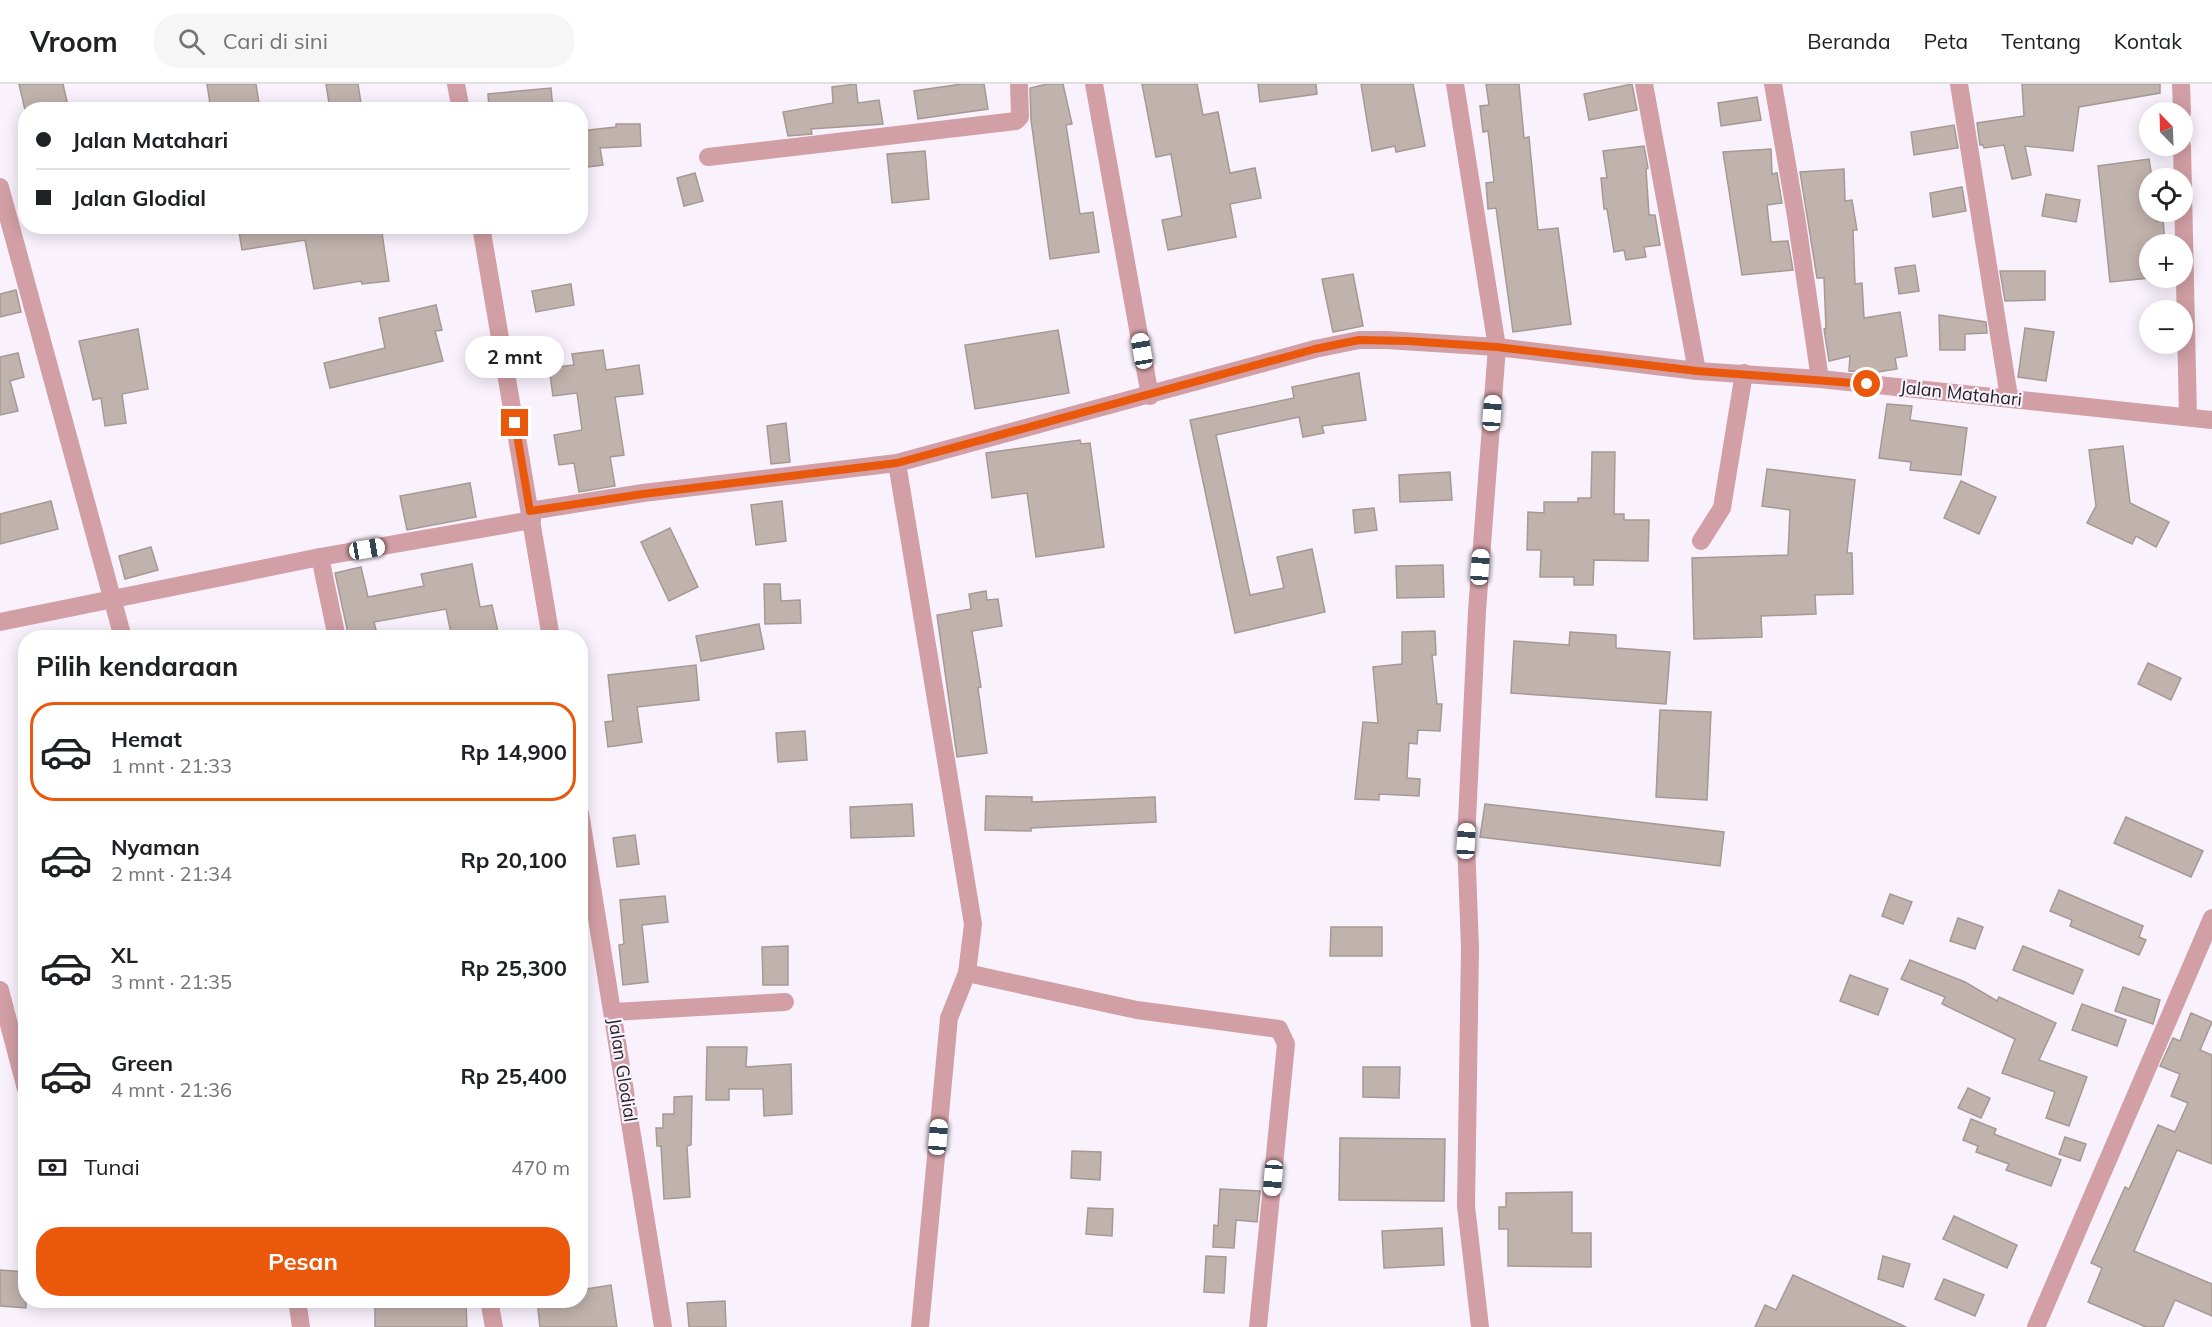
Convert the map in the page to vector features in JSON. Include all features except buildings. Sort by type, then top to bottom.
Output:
[{"type":"street","points":[[456,84],[459,102]]},
{"type":"street","points":[[708,157],[1012,122],[1020,117],[1020,84]]},
{"type":"street","points":[[1094,84],[1150,396]]},
{"type":"street","points":[[1455,84],[1497,347],[1477,611],[1466,841],[1470,948],[1466,1206],[1480,1327]]},
{"type":"street","points":[[1644,84],[1697,371]]},
{"type":"street","points":[[1773,84],[1797,216],[1820,379]]},
{"type":"street","points":[[1959,84],[2008,397]]},
{"type":"street","points":[[2181,84],[2182,102]]},
{"type":"street","points":[[2182,156],[2188,417]]},
{"type":"street","points":[[0,186],[121,630]]},
{"type":"street","points":[[482,234],[550,630]]},
{"type":"street","name":"Jalan Matahari","points":[[0,622],[643,494],[897,463],[1150,396],[1315,349],[1359,340],[1497,347],[1697,371],[1820,379],[2212,420]]},
{"type":"street","points":[[1701,541],[1722,508],[1744,373]]},
{"type":"street","points":[[897,463],[973,924],[967,973],[949,1018],[920,1327]]},
{"type":"street","points":[[320,557],[335,630]]},
{"type":"street","name":"Jalan Glodial","points":[[588,860],[663,1327]]},
{"type":"street","points":[[2036,1327],[2212,918]]},
{"type":"street","points":[[967,973],[1137,1010],[1279,1029],[1286,1044],[1258,1327]]},
{"type":"street","points":[[0,990],[18,1059]]},
{"type":"street","points":[[614,1012],[784,1002]]},
{"type":"street","points":[[298,1308],[301,1327]]},
{"type":"street","points":[[490,1308],[494,1327]]},
{"type":"route","points":[[515,423],[530,511],[643,494],[897,463],[1150,396],[1315,349],[1359,340],[1497,347],[1697,371],[1867,384]]}]
